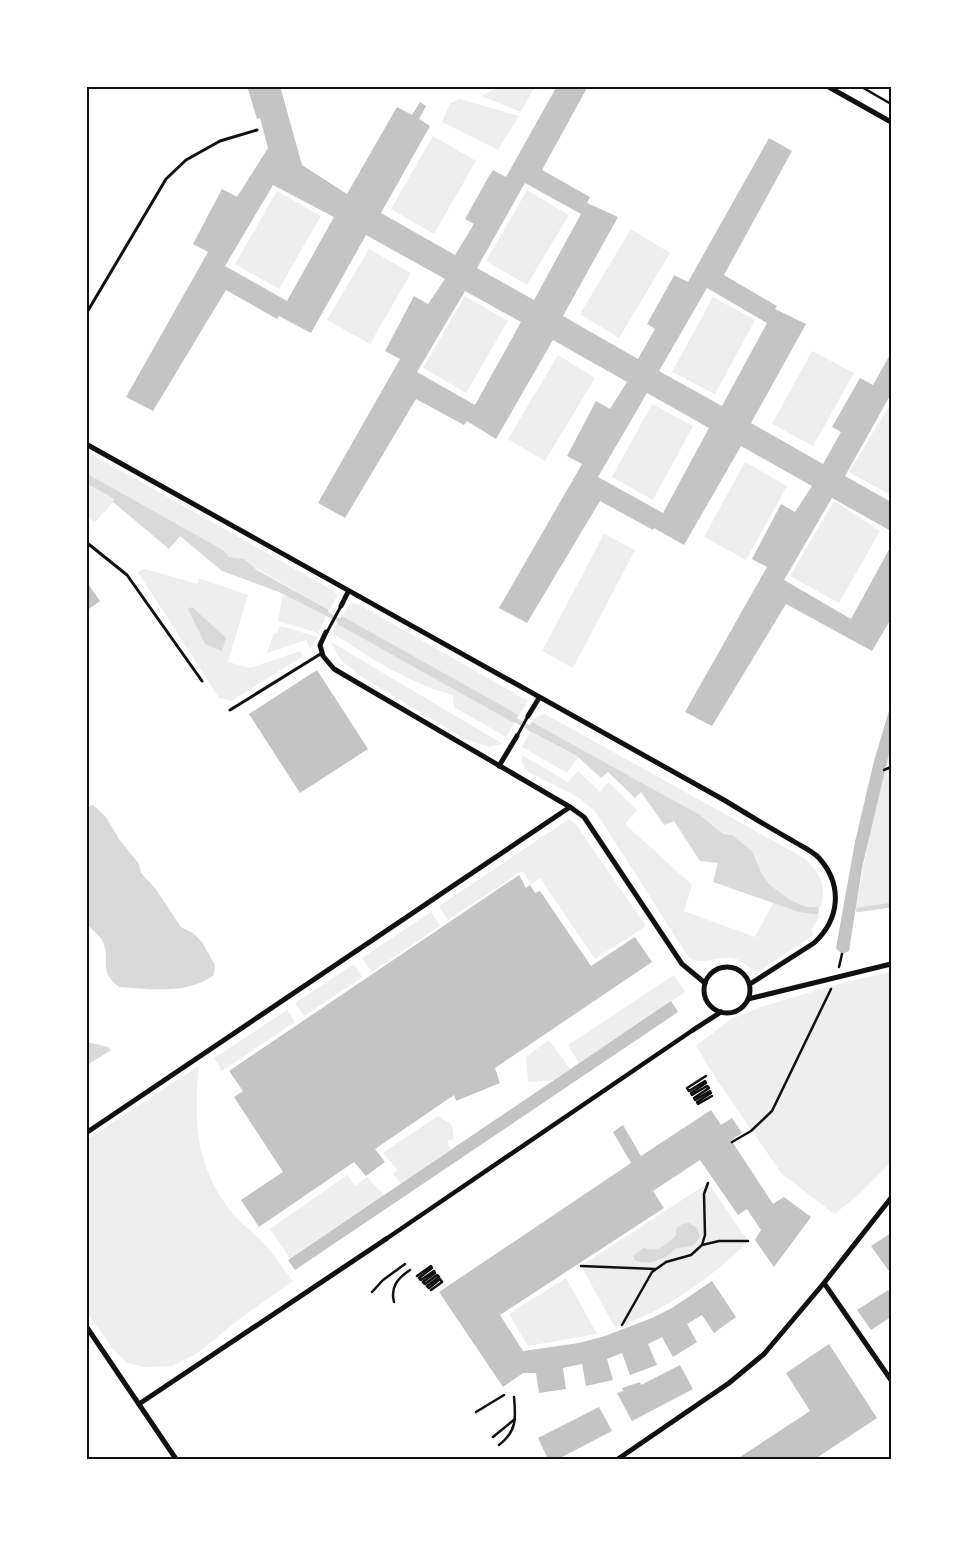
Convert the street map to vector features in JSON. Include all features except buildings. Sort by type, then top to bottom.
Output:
[{"type":"street","points":[[827,86],[891,122]]},
{"type":"street","points":[[86,444],[348,592],[724,800],[818,856],[830,875],[837,899],[833,918],[823,934],[814,943],[750,984]]},
{"type":"street","points":[[340,606],[348,592]]},
{"type":"street","points":[[326,632],[320,645],[322,653],[334,669],[584,817],[682,964],[705,983]]},
{"type":"street","points":[[528,716],[539,698]]},
{"type":"street","points":[[499,766],[517,736]]},
{"type":"street","points":[[86,1133],[570,807]]},
{"type":"street","points":[[748,999],[891,964]]},
{"type":"street","points":[[728,966],[742,972],[750,984],[748,999],[739,1010],[721,1012],[710,1005],[706,998],[705,983],[714,970],[728,966]]},
{"type":"street","points":[[139,1404],[721,1012]]},
{"type":"street","points":[[618,1459],[722,1388],[764,1354],[824,1283],[891,1198]]},
{"type":"street","points":[[824,1283],[891,1380]]},
{"type":"street","points":[[86,1326],[176,1459]]},
{"type":"lane","points":[[86,314],[166,178],[186,160],[220,141],[257,130]]},
{"type":"lane","points":[[86,542],[126,576],[202,681]]},
{"type":"lane","points":[[326,632],[340,606]]},
{"type":"lane","points":[[230,710],[322,653]]},
{"type":"lane","points":[[517,736],[528,716]]},
{"type":"path","points":[[860,86],[891,104]]},
{"type":"path","points":[[884,770],[891,767]]},
{"type":"path","points":[[839,968],[842,954]]},
{"type":"path","points":[[732,1142],[751,1130],[772,1111],[833,986]]},
{"type":"path","points":[[706,1076],[687,1088],[689,1091],[705,1080],[706,1082],[691,1093],[692,1095],[707,1086],[709,1088],[694,1098],[695,1100],[710,1091],[711,1093],[697,1102],[698,1104],[712,1096]]},
{"type":"path","points":[[622,1325],[649,1276],[666,1262],[691,1256],[702,1245],[705,1235],[704,1194],[708,1184]]},
{"type":"path","points":[[702,1245],[719,1241],[748,1242]]},
{"type":"path","points":[[372,1292],[389,1274],[405,1264]]},
{"type":"path","points":[[417,1276],[430,1266],[432,1268],[419,1278],[421,1280],[434,1271],[436,1273],[423,1282],[425,1284],[437,1275],[439,1277],[427,1286],[429,1288],[440,1279],[442,1282],[431,1290]]},
{"type":"path","points":[[581,1266],[657,1269]]},
{"type":"path","points":[[394,1302],[392,1292],[394,1286],[410,1270]]},
{"type":"path","points":[[476,1412],[504,1395]]},
{"type":"path","points":[[499,1445],[512,1433],[516,1418],[514,1397]]},
{"type":"path","points":[[493,1436],[516,1418]]},
{"type":"shaded area","points":[[500,86],[535,86],[521,112],[481,96]]},
{"type":"shaded area","points":[[460,99],[519,116],[498,150],[442,122],[450,103]]},
{"type":"shaded area","points":[[433,136],[476,161],[434,234],[391,209]]},
{"type":"shaded area","points":[[527,190],[569,215],[527,285],[486,261]]},
{"type":"shaded area","points":[[277,191],[321,216],[279,289],[235,264]]},
{"type":"shaded area","points":[[631,229],[670,253],[619,338],[580,314]]},
{"type":"shaded area","points":[[369,249],[411,273],[370,344],[327,320]]},
{"type":"shaded area","points":[[465,296],[508,321],[466,393],[423,368]]},
{"type":"shaded area","points":[[713,297],[755,320],[715,394],[672,372]]},
{"type":"shaded area","points":[[812,351],[854,373],[813,446],[772,424]]},
{"type":"shaded area","points":[[558,355],[595,378],[545,461],[508,439]]},
{"type":"shaded area","points":[[891,403],[891,495],[849,472]]},
{"type":"shaded area","points":[[652,404],[693,426],[653,500],[612,477]]},
{"type":"shaded area","points":[[86,451],[332,590],[338,595],[329,610],[258,569],[229,557],[223,550],[86,473]]},
{"type":"shaded area","points":[[745,462],[787,486],[746,560],[704,537]]},
{"type":"shaded area","points":[[86,473],[223,550],[229,557],[244,559],[257,570],[329,610],[326,616],[279,592],[222,571],[180,536],[169,549],[113,502],[114,499],[86,483]]},
{"type":"shaded area","points":[[86,483],[115,500],[95,522],[86,516]]},
{"type":"shaded area","points":[[834,501],[880,531],[839,603],[790,576]]},
{"type":"shaded area","points":[[604,534],[635,550],[573,668],[542,651]]},
{"type":"shaded area","points":[[145,569],[197,584],[199,578],[248,595],[228,662],[250,668],[300,651],[303,656],[231,701],[219,698],[138,572]]},
{"type":"shaded area","points":[[283,594],[326,616],[318,633],[278,621]]},
{"type":"shaded area","points":[[351,603],[358,604],[528,701],[519,715],[342,616]]},
{"type":"shaded area","points":[[192,607],[226,638],[222,651],[205,644],[188,609]]},
{"type":"shaded area","points":[[342,616],[519,715],[514,723],[337,624]]},
{"type":"shaded area","points":[[337,624],[514,723],[506,737],[454,707],[453,695],[405,677],[332,633]]},
{"type":"shaded area","points":[[280,626],[318,637],[310,649],[306,640],[267,653],[274,633],[277,633]]},
{"type":"shaded area","points":[[331,642],[503,744],[489,747],[465,739],[362,677],[341,660]]},
{"type":"shaded area","points":[[545,714],[804,858],[815,869],[821,880],[823,892],[821,907],[806,907],[790,900],[769,884],[761,872],[752,851],[732,835],[723,834],[700,815],[532,722],[538,716]]},
{"type":"shaded area","points":[[532,722],[700,815],[723,834],[732,835],[752,851],[761,872],[769,884],[790,900],[806,907],[819,907],[818,915],[799,912],[713,882],[718,863],[700,861],[674,821],[664,825],[641,792],[635,798],[608,772],[601,778],[577,756],[527,730]]},
{"type":"shaded area","points":[[530,732],[578,757],[567,773],[522,747]]},
{"type":"shaded area","points":[[891,745],[891,905],[855,910],[873,817]]},
{"type":"shaded area","points":[[522,755],[568,782],[578,771],[600,792],[608,782],[637,810],[625,824],[692,885],[684,911],[755,937],[773,903],[799,912],[820,916],[811,930],[814,935],[758,972],[733,958],[727,957],[700,961],[689,958],[596,812],[578,797],[528,772],[522,762]]},
{"type":"shaded area","points":[[93,805],[106,817],[119,839],[139,864],[141,873],[155,888],[181,927],[193,933],[202,942],[215,965],[214,975],[193,986],[168,989],[119,987],[109,976],[103,941],[86,923],[86,807]]},
{"type":"shaded area","points":[[569,819],[575,823],[646,926],[595,959],[540,878],[531,884],[522,871],[448,920],[439,906]]},
{"type":"shaded area","points":[[431,912],[440,926],[372,972],[362,958]]},
{"type":"shaded area","points":[[354,964],[362,977],[304,1016],[295,1003]]},
{"type":"shaded area","points":[[891,972],[891,1162],[855,1198],[834,1214],[781,1173],[696,1046],[731,1019],[764,1006],[846,982]]},
{"type":"shaded area","points":[[674,975],[685,992],[579,1063],[568,1045]]},
{"type":"shaded area","points":[[287,1010],[295,1022],[222,1071],[214,1058]]},
{"type":"shaded area","points":[[549,1040],[570,1069],[554,1080],[528,1082],[526,1057]]},
{"type":"shaded area","points":[[86,1042],[108,1047],[111,1050],[86,1066]]},
{"type":"shaded area","points":[[199,1066],[197,1126],[205,1162],[212,1180],[221,1198],[234,1215],[274,1255],[293,1281],[242,1317],[196,1354],[172,1366],[145,1367],[127,1363],[113,1349],[86,1311],[86,1140]]},
{"type":"shaded area","points":[[438,1116],[452,1125],[454,1139],[447,1141],[451,1149],[401,1183],[393,1174],[398,1170],[383,1153]]},
{"type":"shaded area","points":[[347,1175],[355,1186],[367,1177],[384,1195],[290,1258],[270,1229]]},
{"type":"shaded area","points":[[708,1183],[748,1241],[720,1267],[686,1292],[650,1313],[615,1327],[581,1266]]},
{"type":"shaded area","points":[[689,1223],[697,1228],[700,1237],[694,1245],[674,1249],[671,1253],[656,1261],[640,1262],[635,1260],[633,1256],[644,1248],[653,1250],[661,1247],[676,1235],[676,1229],[682,1224]]},
{"type":"shaded area","points":[[566,1278],[597,1334],[528,1346],[509,1314]]},
{"type":"waterway","points":[[322,611],[344,623]]},
{"type":"waterway","points":[[512,718],[533,730]]},
{"type":"waterway","points":[[858,910],[891,905]]}]
